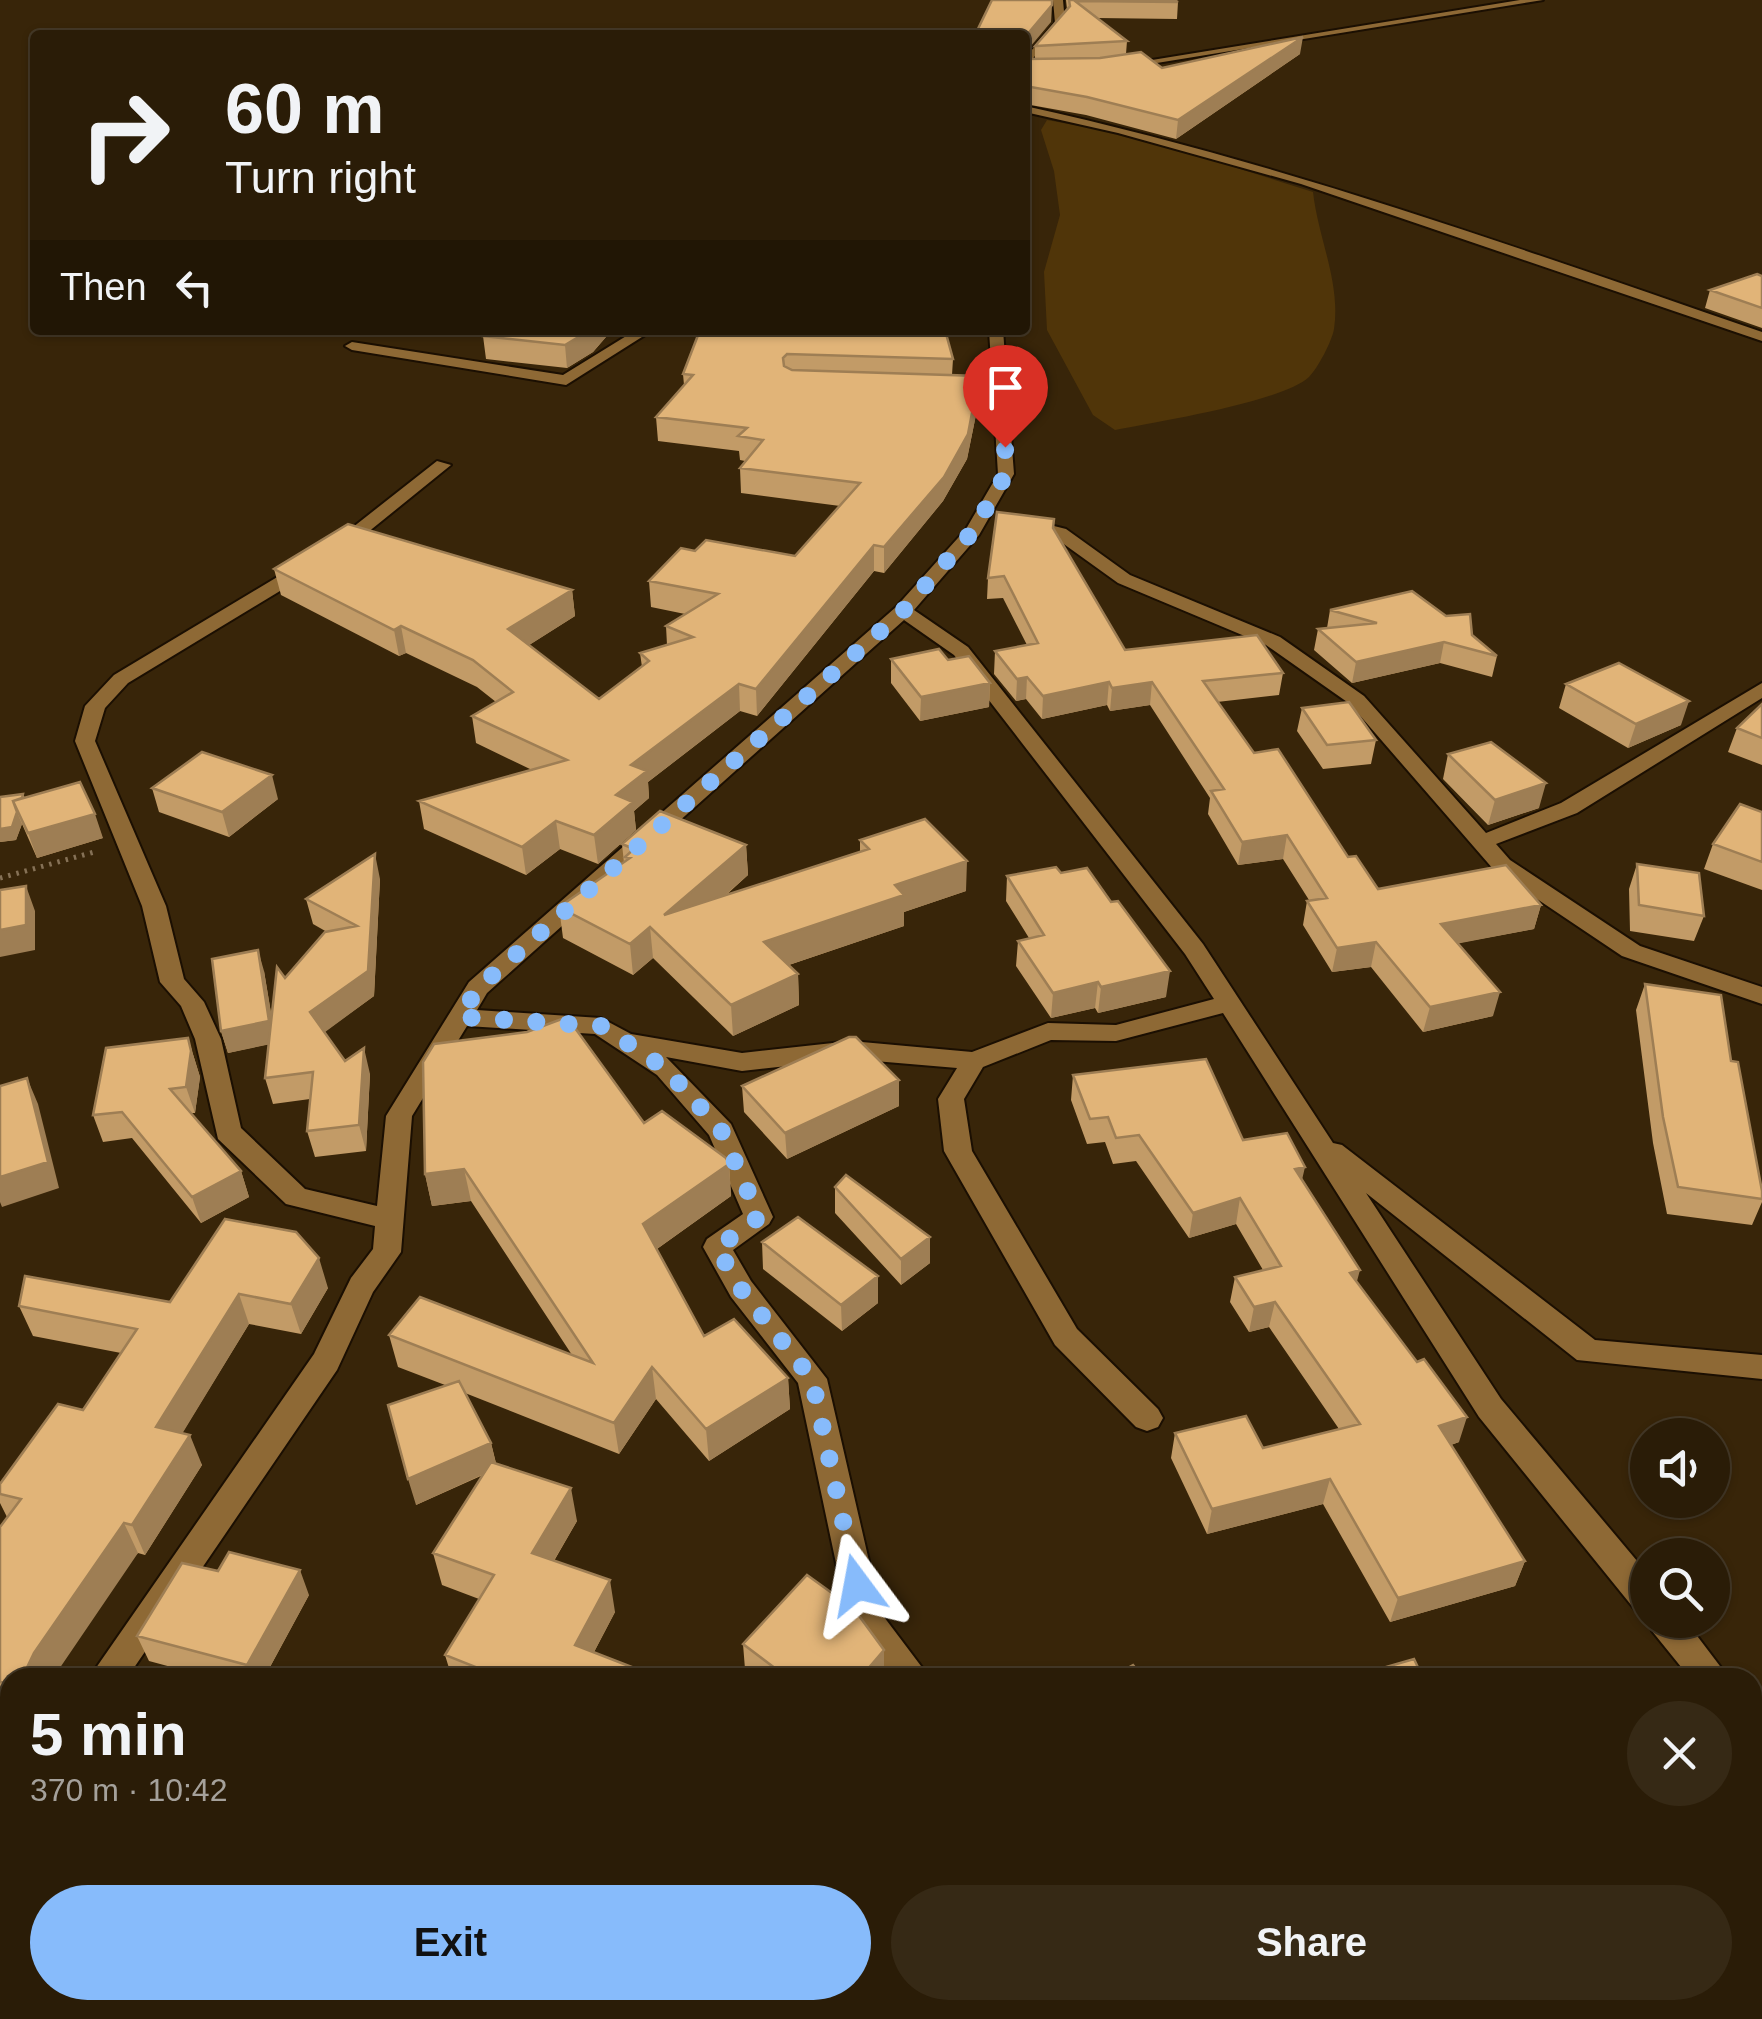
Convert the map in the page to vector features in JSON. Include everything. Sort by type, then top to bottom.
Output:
[{"type":"street","points":[[1030,61],[1060,23],[1058,0]]},
{"type":"street","points":[[1100,69],[1538,0]]},
{"type":"street","points":[[1030,68],[1045,70]]},
{"type":"street","points":[[1030,111],[1132,130],[1285,176],[1762,337]]},
{"type":"street","points":[[352,346],[566,380],[638,335]]},
{"type":"street","points":[[113,1668],[326,1361],[361,1286],[387,1252],[399,1116],[478,988],[903,611],[973,531],[1006,474],[993,392],[996,335]]},
{"type":"street","points":[[390,1219],[296,1197],[228,1132],[208,1039],[192,1002],[172,982],[154,906],[85,741],[94,706],[121,679],[335,550],[443,465]]},
{"type":"street","points":[[984,513],[1060,533],[1124,580],[1272,642],[1357,700],[1502,864],[1631,951],[1762,996]]},
{"type":"street","points":[[903,611],[961,651],[1194,949],[1490,1408],[1630,1578]]},
{"type":"street","points":[[1482,842],[1569,808],[1762,689]]},
{"type":"street","points":[[622,1040],[742,1062],[851,1050],[974,1060],[1048,1031],[1116,1032],[1229,1003]]},
{"type":"street","points":[[460,1017],[602,1026],[666,1069],[721,1130],[759,1217],[717,1248],[741,1289],[812,1379],[865,1620],[904,1668]]},
{"type":"street","points":[[974,1060],[951,1100],[958,1151],[1066,1337],[1147,1418]]},
{"type":"street","points":[[1316,1140],[1588,1351],[1762,1367]]},
{"type":"street","points":[[1679,1638],[1704,1668]]},
{"type":"path","points":[[0,878],[128,842]]},
{"type":"shaded area","points":[[1047,120],[1136,136],[1313,192],[1332,278],[1335,312],[1331,340],[1309,377],[1247,403],[1115,430],[1093,415],[1047,330],[1044,272],[1060,215],[1054,171],[1041,130]]},
{"type":"building","points":[[992,0],[1052,0],[1030,31],[977,30]]},
{"type":"building","points":[[1069,0],[1178,2],[1075,1],[1127,41],[1035,46],[1070,6]]},
{"type":"building","points":[[1303,37],[1178,120],[1030,87],[1030,59],[1100,58],[1141,52],[1162,68]]},
{"type":"building","points":[[1757,274],[1762,276],[1762,308],[1710,290]]},
{"type":"building","points":[[484,335],[582,335],[565,345]]},
{"type":"building","points":[[698,335],[946,335],[953,359],[787,354],[784,366],[792,370],[979,376],[968,434],[944,477],[884,547],[874,545],[756,689],[739,684],[631,765],[647,771],[616,795],[633,802],[594,835],[556,821],[522,847],[419,801],[567,760],[472,716],[513,692],[473,660],[401,626],[394,630],[274,569],[348,524],[572,590],[508,629],[599,699],[649,661],[640,653],[693,637],[666,626],[718,594],[649,581],[681,548],[695,551],[706,540],[795,556],[860,483],[740,468],[763,440],[738,436],[747,428],[656,417],[693,375],[683,374]]},
{"type":"building","points":[[997,512],[1054,519],[1053,528],[1125,650],[1257,635],[1283,673],[1203,681],[1254,753],[1278,749],[1348,857],[1356,856],[1378,889],[1506,865],[1541,905],[1441,924],[1500,992],[1430,1007],[1376,942],[1337,948],[1307,901],[1327,898],[1287,835],[1242,842],[1211,791],[1224,789],[1152,682],[1112,688],[1109,682],[1043,696],[1027,677],[1017,679],[995,651],[1038,643],[1004,576],[988,578]]},
{"type":"building","points":[[1412,591],[1446,616],[1470,614],[1472,635],[1497,656],[1444,642],[1356,662],[1318,629],[1377,623],[1330,610]]},
{"type":"building","points":[[939,649],[948,660],[969,656],[990,683],[921,697],[891,659]]},
{"type":"building","points":[[1619,663],[1689,701],[1636,724],[1566,684]]},
{"type":"building","points":[[1349,702],[1376,740],[1327,745],[1302,708]]},
{"type":"building","points":[[1762,704],[1762,738],[1737,728]]},
{"type":"building","points":[[1491,742],[1546,783],[1495,800],[1448,754]]},
{"type":"building","points":[[202,752],[272,775],[222,812],[152,788]]},
{"type":"building","points":[[80,782],[95,814],[28,833],[13,801]]},
{"type":"building","points":[[23,794],[13,801],[17,812],[12,827],[0,829],[0,797]]},
{"type":"building","points":[[1740,804],[1762,812],[1762,862],[1713,844]]},
{"type":"building","points":[[660,811],[746,845],[664,915],[869,849],[860,840],[925,819],[967,861],[895,885],[904,895],[764,942],[798,974],[731,1005],[650,927],[630,944],[559,907],[630,858],[625,857],[634,849],[622,844]]},
{"type":"building","points":[[375,854],[368,971],[310,1012],[345,1061],[364,1048],[359,1125],[307,1131],[313,1072],[265,1078],[277,967],[285,978],[325,932],[357,926],[306,899]]},
{"type":"building","points":[[1637,864],[1699,873],[1704,916],[1639,905]]},
{"type":"building","points":[[1056,867],[1061,873],[1087,868],[1111,902],[1118,901],[1170,971],[1053,993],[1018,941],[1044,935],[1007,876]]},
{"type":"building","points":[[26,886],[26,925],[0,930],[0,890]]},
{"type":"building","points":[[258,950],[269,1021],[221,1031],[212,959]]},
{"type":"building","points":[[1645,984],[1721,995],[1731,1061],[1738,1062],[1762,1199],[1678,1187],[1663,1117]]},
{"type":"building","points":[[567,1017],[644,1123],[662,1111],[729,1164],[643,1224],[704,1336],[734,1319],[788,1378],[706,1429],[652,1367],[614,1423],[389,1335],[420,1297],[593,1363],[464,1169],[425,1174],[423,1062],[434,1044],[527,1032]]},
{"type":"building","points":[[856,1037],[899,1080],[785,1133],[742,1086]]},
{"type":"building","points":[[188,1038],[191,1051],[186,1087],[170,1089],[241,1171],[192,1197],[122,1112],[93,1115],[106,1048]]},
{"type":"building","points":[[1206,1059],[1243,1140],[1287,1133],[1305,1167],[1295,1169],[1360,1270],[1350,1273],[1417,1362],[1424,1359],[1467,1417],[1439,1426],[1525,1561],[1398,1598],[1330,1479],[1212,1509],[1175,1433],[1246,1416],[1263,1448],[1360,1424],[1275,1302],[1254,1307],[1235,1277],[1281,1266],[1240,1198],[1193,1213],[1139,1135],[1116,1138],[1108,1117],[1090,1119],[1073,1075]]},
{"type":"building","points":[[27,1078],[48,1162],[0,1177],[0,1086]]},
{"type":"building","points":[[846,1175],[930,1237],[901,1259],[835,1187]]},
{"type":"building","points":[[798,1217],[878,1276],[841,1305],[762,1242]]},
{"type":"building","points":[[225,1219],[296,1232],[319,1258],[291,1304],[239,1294],[156,1427],[190,1435],[132,1525],[124,1523],[27,1668],[0,1668],[0,1527],[21,1499],[0,1494],[0,1484],[58,1404],[83,1410],[137,1329],[19,1306],[25,1276],[170,1302]]},
{"type":"building","points":[[459,1381],[491,1443],[408,1479],[388,1405]]},
{"type":"building","points":[[491,1462],[571,1488],[532,1553],[610,1580],[575,1645],[634,1668],[478,1668],[445,1655],[494,1575],[433,1553]]},
{"type":"building","points":[[229,1552],[300,1570],[247,1665],[137,1636],[182,1563],[218,1571]]},
{"type":"building","points":[[807,1575],[854,1609],[884,1650],[869,1668],[775,1668],[743,1644]]},
{"type":"building","points":[[1414,1659],[1418,1668],[1383,1668]]},
{"type":"route","points":[[857,1585],[812,1379],[741,1289],[717,1248],[759,1217],[721,1130],[666,1069],[602,1026],[460,1017],[478,988],[903,611],[973,531],[1006,474],[1005,447]]}]
